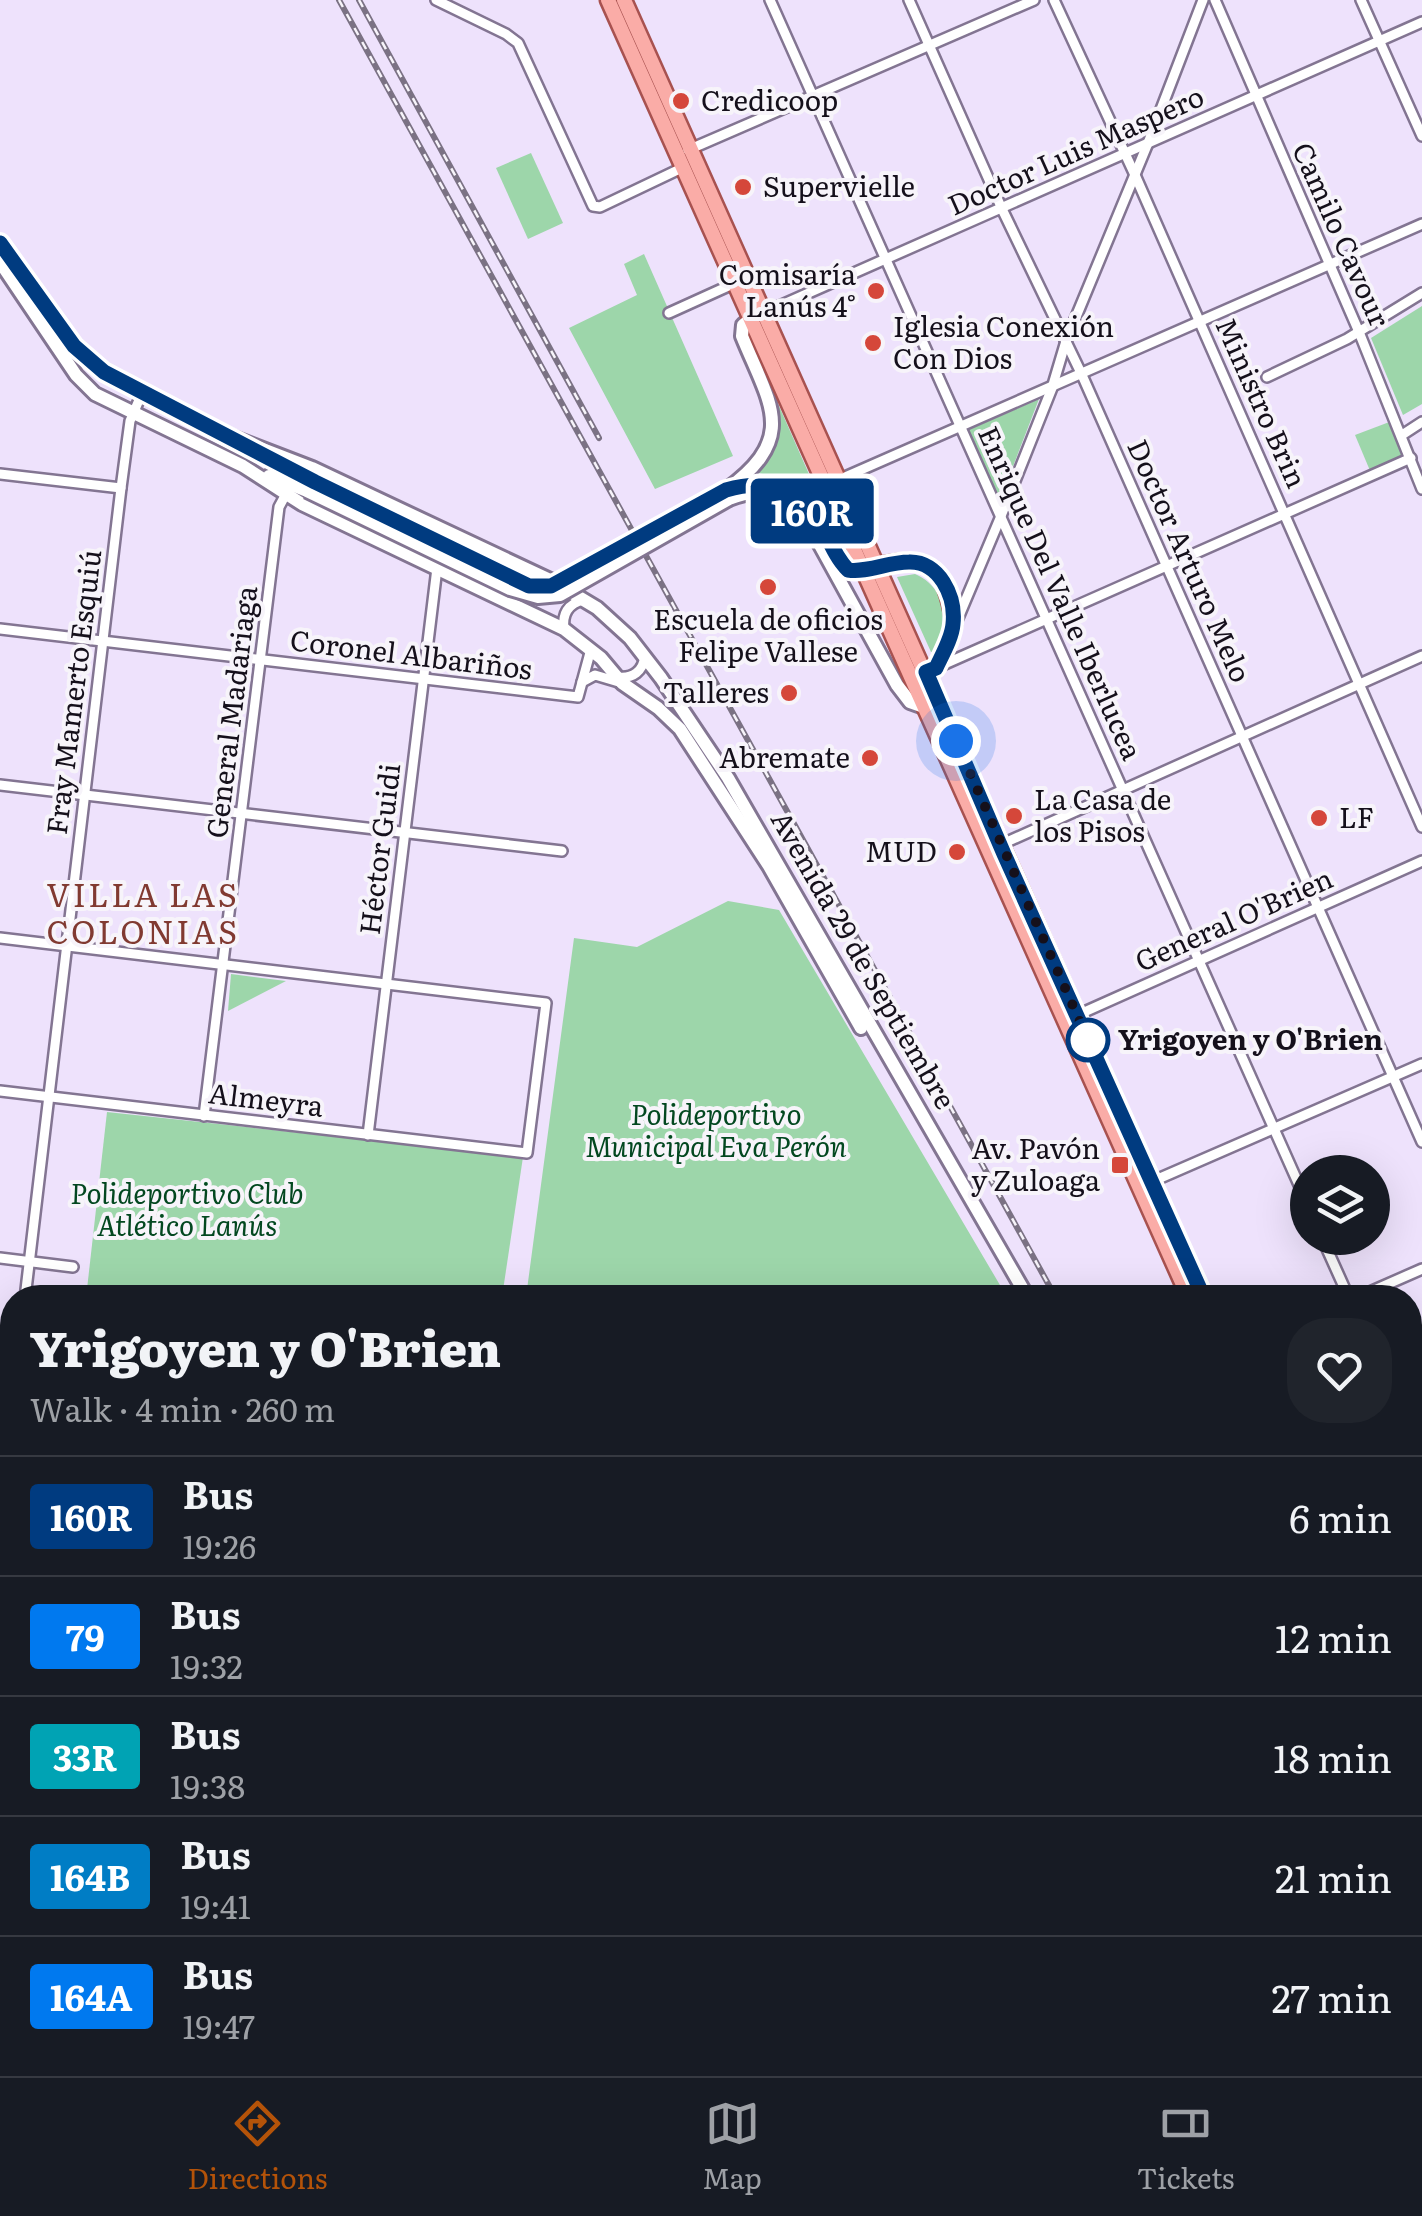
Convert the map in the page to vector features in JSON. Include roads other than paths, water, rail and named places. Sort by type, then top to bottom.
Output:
[{"type":"main road","points":[[608,0],[749,320],[869,563],[932,670],[1071,1018]]},
{"type":"main road","points":[[624,0],[838,480],[924,708],[1146,1185],[1197,1285]]},
{"type":"main road","name":"Avenida 29 de Septiembre","points":[[0,243],[4,265],[85,386],[243,466],[286,494],[564,629],[591,648],[618,680],[671,718],[729,800],[1012,1285]]},
{"type":"main road","name":"Avenida 29 de Septiembre","points":[[4,265],[81,354],[142,393],[234,438],[312,468],[586,600],[646,656],[728,778],[1021,1285]]},
{"type":"main road","points":[[243,466],[311,487],[516,581],[542,588],[563,581],[726,490],[758,462],[774,428],[770,407],[742,336],[743,326],[749,320]]},
{"type":"main road","points":[[234,438],[311,487],[529,596],[560,594],[729,500],[752,492],[781,496],[803,514],[838,566],[848,570],[869,563],[912,561],[929,566],[941,576],[954,624]]},
{"type":"main road","points":[[726,490],[755,484],[793,493],[819,521],[891,676],[910,702],[924,708]]},
{"type":"main road","points":[[1146,1185],[1184,1285]]},
{"type":"street","points":[[436,0],[518,43],[593,206],[600,207],[678,162],[813,94],[1034,0]]},
{"type":"street","name":"Enrique Del Valle Iberlucea","points":[[770,0],[1290,1165]]},
{"type":"street","name":"Doctor Arturo Melo","points":[[908,0],[1082,374],[1422,1142]]},
{"type":"street","name":"Ministro Brin","points":[[1054,0],[1136,175],[1422,827]]},
{"type":"street","points":[[932,670],[1001,516],[1052,388],[1066,341],[1136,175],[1203,0]]},
{"type":"street","name":"Camilo Cavour","points":[[1215,0],[1359,332],[1422,489]]},
{"type":"street","points":[[1361,0],[1422,136]]},
{"type":"street","name":"Doctor Luis Maspero","points":[[749,320],[1422,22]]},
{"type":"street","points":[[838,480],[1422,224]]},
{"type":"street","points":[[669,313],[733,284]]},
{"type":"street","points":[[1268,377],[1359,332],[1422,292]]},
{"type":"street","name":"Fray Mamerto Esquiú","points":[[27,1285],[121,488],[132,412],[142,393]]},
{"type":"street","points":[[1402,435],[1422,422]]},
{"type":"street","points":[[891,676],[932,670],[1410,458]]},
{"type":"street","points":[[0,474],[121,488]]},
{"type":"street","name":"General Madariaga","points":[[204,1116],[279,507],[286,494]]},
{"type":"street","name":"Héctor Guidi","points":[[368,1135],[437,568]]},
{"type":"street","points":[[564,629],[566,611],[574,603],[586,600]]},
{"type":"street","name":"Coronel Albariños","points":[[0,629],[578,697],[580,684]]},
{"type":"street","points":[[580,684],[591,648]]},
{"type":"street","points":[[580,684],[594,675],[627,678],[638,672],[646,656]]},
{"type":"street","points":[[1000,845],[1422,656]]},
{"type":"street","points":[[0,784],[562,851]]},
{"type":"street","name":"General O'Brien","points":[[1071,1018],[1422,861]]},
{"type":"street","points":[[0,938],[386,984]]},
{"type":"street","name":"Almeyra","points":[[0,1091],[527,1152],[546,1003],[386,984]]},
{"type":"street","points":[[1146,1185],[1422,1064]]},
{"type":"street","points":[[1330,1255],[1346,1285]]},
{"type":"street","points":[[0,1258],[73,1267]]},
{"type":"street","points":[[1383,1285],[1422,1269]]},
{"type":"railway","points":[[339,0],[1049,1285]]},
{"type":"railway","points":[[359,0],[599,438]]},
{"type":"place","name":"Credicoop","points":[[681,101]]},
{"type":"place","name":"Supervielle","points":[[743,187]]},
{"type":"place","name":"Comisaría Lanús 4°","points":[[876,291]]},
{"type":"place","name":"Iglesia Conexión Con Dios","points":[[873,343]]},
{"type":"place","name":"Escuela de oficios Felipe Vallese","points":[[768,587]]},
{"type":"place","name":"Talleres","points":[[789,693]]},
{"type":"place","name":"Abremate","points":[[870,758]]},
{"type":"place","name":"La Casa de los Pisos","points":[[1014,816]]},
{"type":"place","name":"LF","points":[[1319,818]]},
{"type":"place","name":"MUD","points":[[957,852]]},
{"type":"place","name":"Yrigoyen y O'Brien","points":[[1088,1040]]},
{"type":"place","name":"Av. Pavón y Zuloaga","points":[[1120,1165]]},
{"type":"district","name":"VILLA LAS COLONIAS","points":[[143,914]]},
{"type":"park label","name":"Polideportivo Municipal Eva Perón","points":[[716,1131]]},
{"type":"park label","name":"Polideportivo Club Atlético Lanús","points":[[187,1210]]}]
